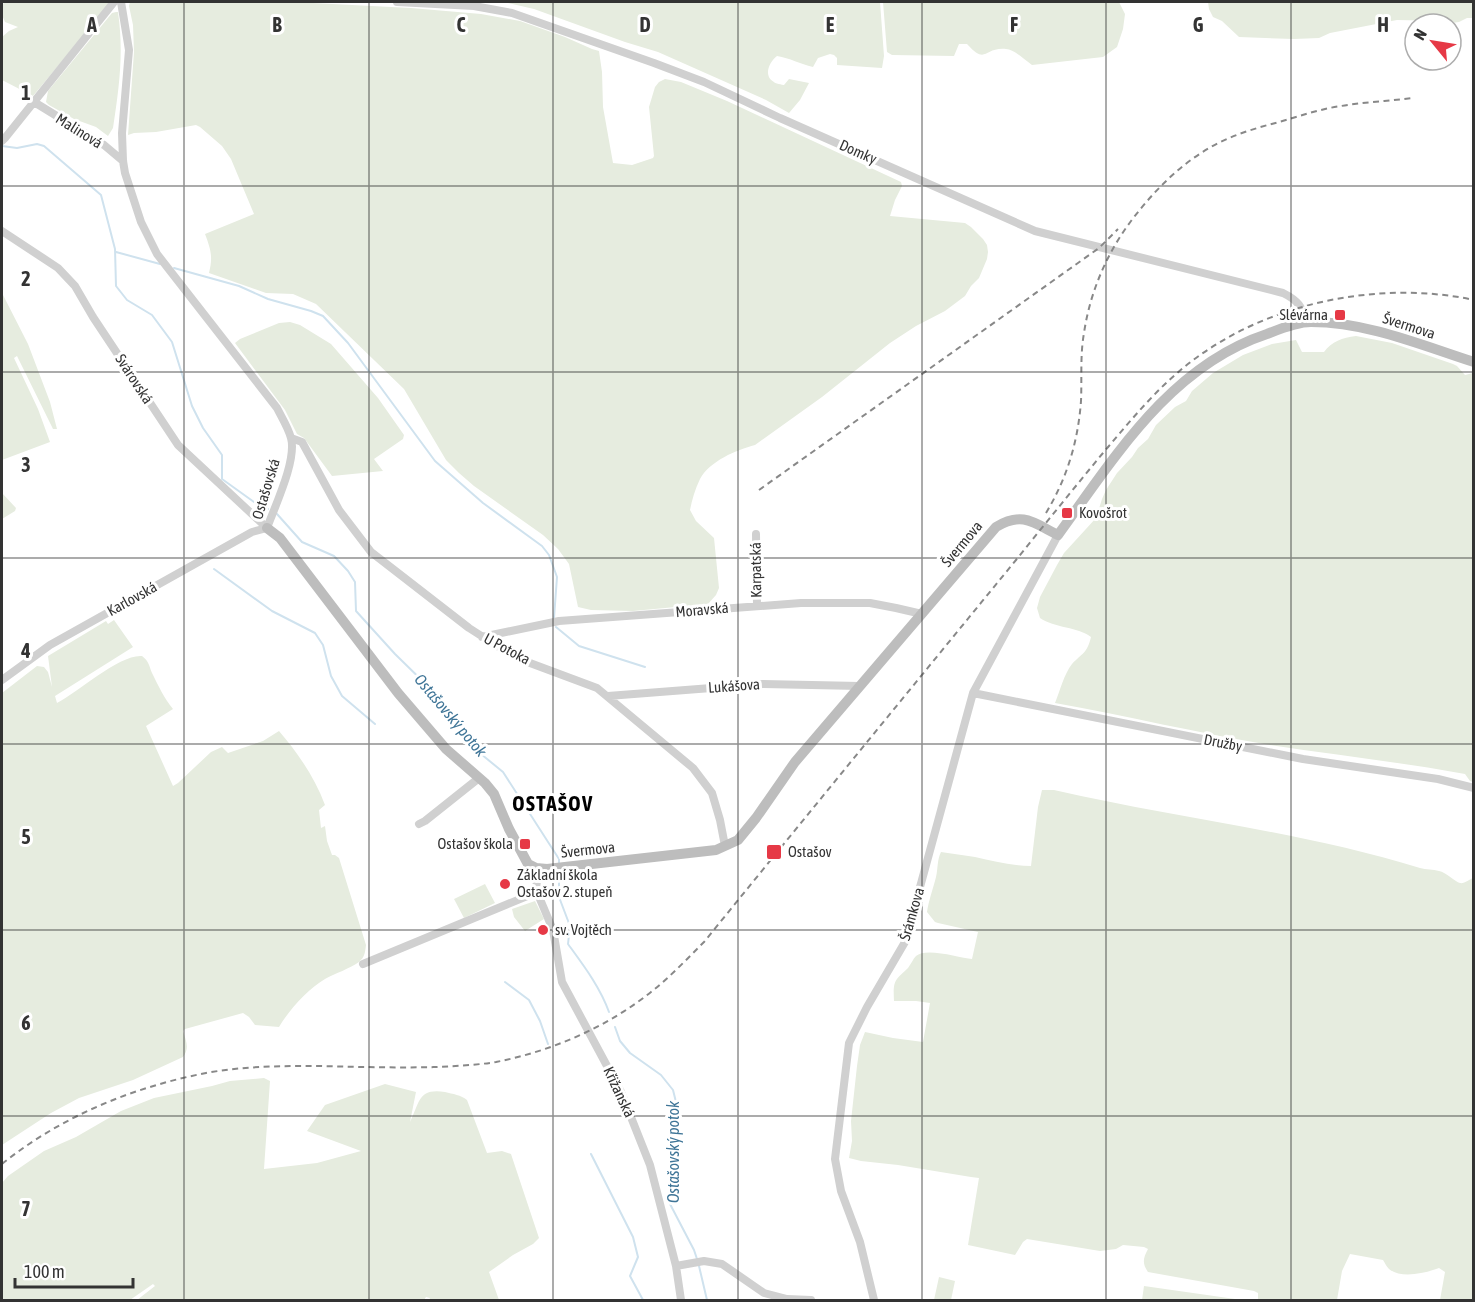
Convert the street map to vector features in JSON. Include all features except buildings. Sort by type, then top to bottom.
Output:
[{"type":"street","points":[[2,141],[114,2]]},
{"type":"street","name":"Ostašovská","points":[[121,2],[129,50],[122,133],[123,161],[141,222],[157,254],[277,408],[291,438],[291,462],[267,528],[280,538],[398,693],[446,749],[494,794],[509,830],[528,864],[536,868]]},
{"type":"street","name":"Domky","points":[[398,2],[474,6],[512,13],[643,59],[704,82],[1035,231],[1283,293],[1295,299],[1307,322]]},
{"type":"street","name":"Malinová","points":[[34,102],[104,146],[123,161]]},
{"type":"street","name":"Svárovská","points":[[2,231],[58,268],[75,286],[178,445],[267,528]]},
{"type":"street","name":"Švermova","points":[[536,868],[560,868],[716,850],[738,840],[795,762],[996,527],[1011,519],[1029,520],[1058,535],[1134,432],[1179,385],[1203,366],[1231,349],[1262,336],[1307,322],[1328,323],[1366,328],[1473,362]]},
{"type":"street","name":"U Potoka","points":[[291,438],[302,442],[339,510],[371,552],[482,637],[530,663],[597,688],[693,768],[712,793],[725,846]]},
{"type":"street","name":"Karlovská","points":[[2,680],[50,645],[252,532],[267,528]]},
{"type":"street","name":"Karpatská","points":[[756,534],[757,606]]},
{"type":"street","name":"Šrámkova","points":[[874,1300],[860,1242],[841,1191],[835,1159],[849,1043],[867,1006],[905,942],[973,693],[1058,535]]},
{"type":"street","name":"Moravská","points":[[482,637],[559,621],[827,602],[870,603],[922,614]]},
{"type":"street","name":"Lukášova","points":[[608,696],[763,684],[860,686]]},
{"type":"street","name":"Družby","points":[[973,693],[1303,759],[1438,779],[1473,788]]},
{"type":"street","points":[[419,824],[479,778]]},
{"type":"street","name":"Křižanská","points":[[536,868],[537,892],[553,930],[562,982],[621,1092],[650,1165],[676,1266],[681,1300]]},
{"type":"street","points":[[363,964],[537,892]]},
{"type":"street","points":[[676,1266],[704,1261],[723,1264],[764,1293],[787,1299],[812,1300]]},
{"type":"shaded area","points":[[7,2],[111,2],[33,96],[2,80],[2,37],[18,27],[5,22],[2,15],[2,4]]},
{"type":"shaded area","points":[[130,2],[293,2],[411,8],[481,14],[520,21],[599,51],[603,107],[613,163],[632,165],[653,158],[649,107],[655,87],[665,79],[681,82],[901,182],[902,186],[890,216],[965,223],[987,245],[987,259],[979,278],[965,296],[945,311],[890,343],[822,397],[755,445],[724,457],[704,473],[690,510],[696,521],[714,538],[719,588],[708,604],[633,611],[591,610],[578,607],[569,564],[558,549],[543,535],[474,486],[446,460],[404,389],[316,304],[293,294],[266,293],[209,273],[211,254],[205,234],[254,214],[231,159],[222,146],[200,127],[196,125],[128,135],[134,52]]},
{"type":"shaded area","points":[[504,2],[880,2],[884,56],[882,68],[837,65],[837,58],[830,54],[818,58],[813,67],[777,56],[768,69],[769,76],[775,83],[784,85],[789,79],[809,83],[800,100],[789,113],[766,100],[658,52],[534,9]]},
{"type":"shaded area","points":[[883,2],[1119,2],[1125,14],[1117,47],[1103,57],[1032,65],[1006,49],[993,50],[982,55],[967,44],[959,44],[954,56],[892,55],[887,52]]},
{"type":"shaded area","points":[[1208,2],[1473,2],[1473,18],[1463,20],[1463,12],[1403,12],[1403,20],[1330,33],[1319,38],[1294,39],[1239,37],[1222,21],[1213,17]]},
{"type":"shaded area","points":[[118,12],[121,42],[120,70],[113,128],[108,136],[96,127],[74,119],[46,102],[48,91],[112,13]]},
{"type":"shaded area","points":[[2,293],[28,344],[50,402],[57,429],[53,429],[17,356],[14,358],[38,409],[50,442],[2,460]]},
{"type":"shaded area","points":[[290,322],[300,325],[331,344],[378,398],[404,435],[403,439],[374,459],[383,471],[332,476],[304,438],[297,434],[285,410],[235,343],[279,323]]},
{"type":"shaded area","points":[[1356,336],[1392,343],[1453,364],[1465,375],[1473,373],[1473,782],[1465,774],[1270,745],[1055,703],[1067,673],[1072,664],[1086,650],[1091,637],[1040,618],[1037,608],[1040,597],[1064,553],[1096,518],[1106,490],[1117,473],[1148,439],[1156,425],[1175,407],[1186,401],[1192,391],[1213,373],[1243,355],[1272,344],[1296,340],[1302,352],[1324,352],[1338,341]]},
{"type":"shaded area","points":[[2,493],[16,508],[2,519]]},
{"type":"shaded area","points":[[114,620],[133,647],[55,696],[57,703],[111,667],[133,657],[142,656],[173,709],[146,726],[173,786],[211,752],[222,747],[228,753],[263,741],[279,731],[305,766],[325,805],[319,810],[321,828],[325,826],[332,855],[339,858],[366,945],[365,952],[359,962],[312,988],[293,1007],[279,1027],[255,1025],[243,1013],[185,1029],[183,1031],[187,1047],[183,1057],[133,1080],[79,1098],[2,1145],[2,693],[37,666],[44,667],[48,672],[52,687],[48,656],[106,621],[108,624]]},
{"type":"shaded area","points":[[1042,790],[1054,790],[1329,844],[1422,869],[1442,872],[1460,883],[1473,878],[1473,1300],[1440,1300],[1445,1272],[1439,1268],[1421,1273],[1400,1274],[1389,1269],[1383,1260],[1350,1254],[1342,1271],[1337,1300],[1258,1300],[1258,1293],[1254,1291],[1148,1272],[1144,1261],[1148,1249],[1144,1247],[1123,1245],[1116,1249],[1100,1251],[1027,1239],[1015,1255],[968,1245],[979,1178],[849,1158],[857,1066],[860,1045],[865,1032],[923,1042],[930,1003],[894,1001],[894,985],[897,979],[916,956],[921,954],[935,953],[972,959],[978,932],[935,922],[927,912],[941,852],[1031,866]]},
{"type":"shaded area","points":[[485,884],[495,903],[464,918],[454,899]]},
{"type":"shaded area","points":[[535,901],[544,919],[525,931],[514,917],[512,909]]},
{"type":"shaded area","points":[[264,1078],[270,1081],[264,1169],[317,1163],[361,1151],[307,1131],[325,1105],[385,1084],[416,1092],[410,1122],[421,1098],[430,1092],[445,1092],[467,1100],[487,1153],[502,1151],[511,1154],[539,1238],[489,1272],[499,1300],[429,1300],[430,1298],[426,1297],[424,1300],[137,1300],[155,1286],[153,1284],[130,1300],[2,1300],[2,1183],[8,1176],[44,1151],[76,1137],[121,1111],[154,1098],[230,1081]]},
{"type":"shaded area","points":[[939,1277],[955,1281],[951,1300],[934,1300]]},
{"type":"shaded area","points":[[1144,1286],[1242,1300],[1142,1300]]},
{"type":"waterway","name":"Ostašovský potok","points":[[2,146],[17,148],[37,144],[44,146],[101,195],[115,249],[116,286],[127,300],[152,315],[172,342],[192,406],[203,428],[222,455],[222,479],[268,509]]},
{"type":"waterway","points":[[116,252],[160,264]]},
{"type":"waterway","points":[[174,268],[239,286],[268,299],[323,316],[348,343],[435,461],[483,503],[542,546],[549,555],[557,577],[554,618]]},
{"type":"waterway","name":"Ostašovský potok","points":[[277,514],[302,542],[334,556],[348,571],[355,582],[356,611],[395,654],[445,703],[481,754],[503,772],[559,859],[559,864]]},
{"type":"waterway","points":[[214,569],[272,611],[315,633],[323,645],[331,676],[342,696],[375,724]]},
{"type":"waterway","points":[[556,627],[579,646],[645,667]]},
{"type":"waterway","name":"Ostašovský potok","points":[[559,870],[559,897],[570,926],[568,944],[596,985],[609,1012]]},
{"type":"waterway","points":[[505,982],[529,1000],[548,1044]]},
{"type":"waterway","name":"Ostašovský potok","points":[[615,1027],[620,1041],[630,1053],[661,1075],[673,1090],[676,1102],[670,1204],[697,1259]]},
{"type":"waterway","points":[[591,1154],[633,1237],[638,1257],[630,1276],[643,1300]]},
{"type":"waterway","name":"Ostašovský potok","points":[[699,1266],[707,1300]]},
{"type":"railway","points":[[1046,513],[1066,473],[1077,431],[1081,401],[1083,341],[1090,303],[1114,246],[1148,200],[1188,162],[1236,135],[1325,109],[1413,98]]},
{"type":"railway","points":[[759,490],[1099,248],[1118,229]]},
{"type":"railway","points":[[2,1164],[24,1147],[73,1118],[125,1096],[179,1079],[206,1073],[263,1067],[422,1067],[489,1063],[558,1044],[616,1016],[658,986],[704,942],[1103,453],[1147,402],[1183,368],[1226,339],[1258,322],[1329,300],[1402,293],[1438,294],[1474,300]]},
{"type":"place","name":"Slévárna","points":[[1340,315]]},
{"type":"place","name":"Kovošrot","points":[[1067,513]]},
{"type":"place","name":"Ostašov škola","points":[[525,844]]},
{"type":"place","name":"Ostašov","points":[[774,852]]},
{"type":"place","name":"Základní škola Ostašov 2. stupeň","points":[[505,884]]},
{"type":"place","name":"sv. Vojtěch","points":[[543,930]]},
{"type":"district","name":"OSTAŠOV","points":[[553,804]]}]
